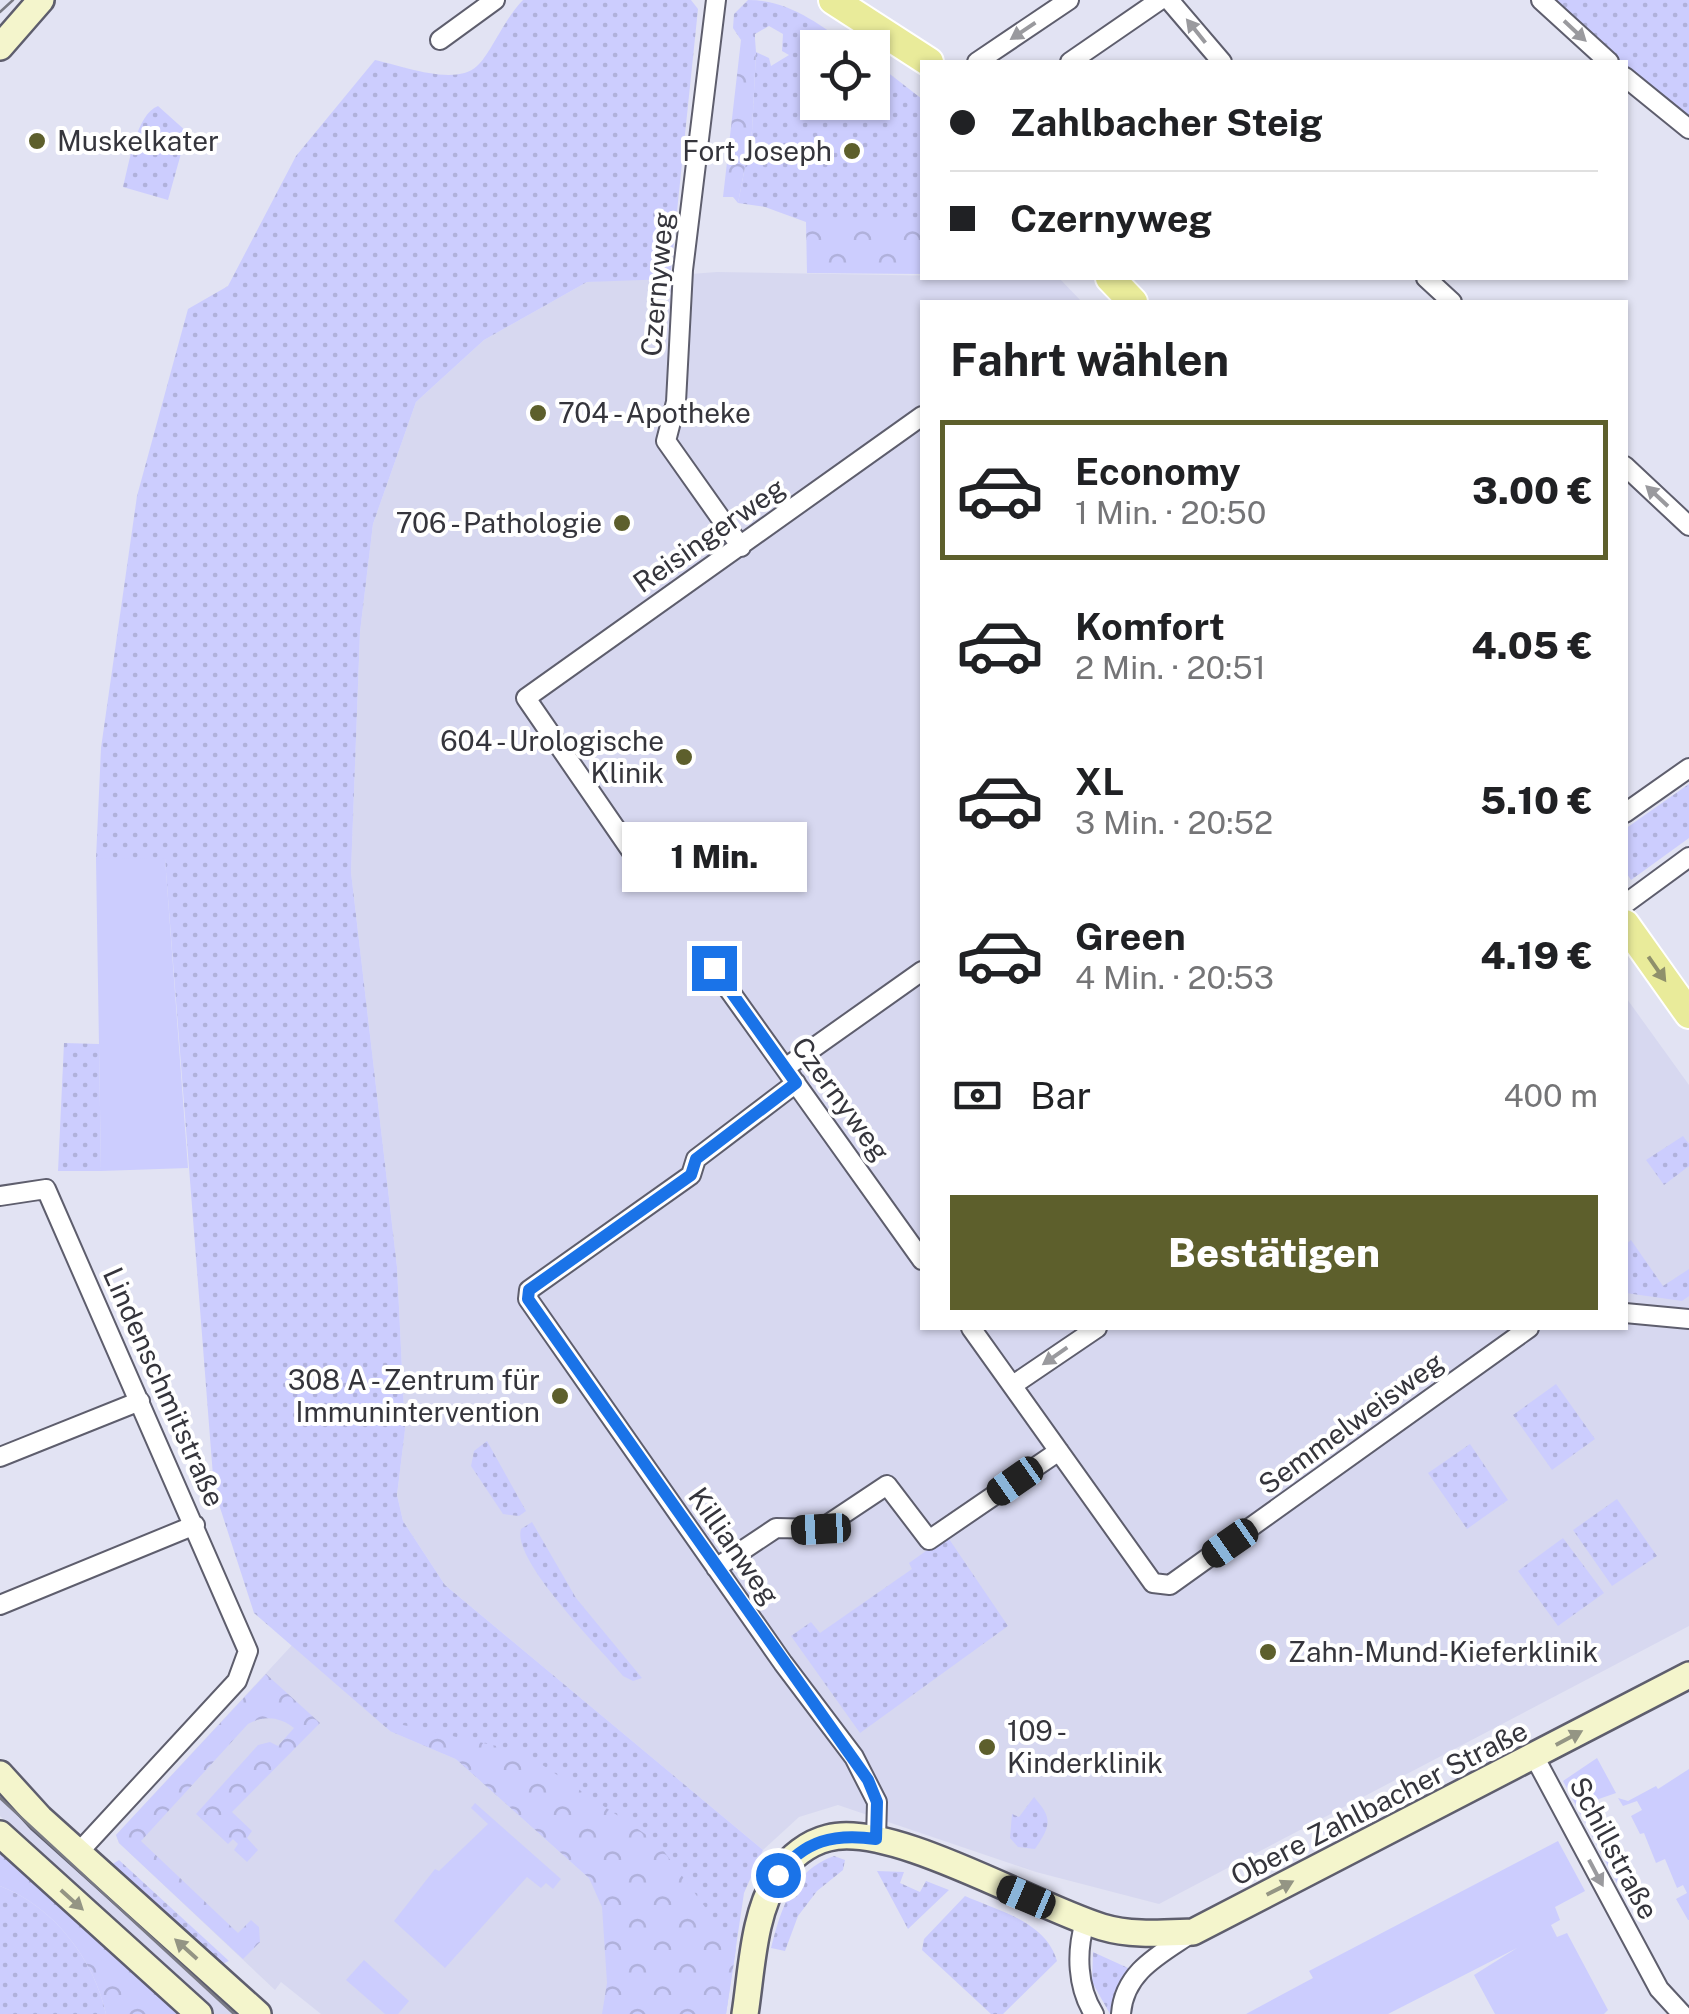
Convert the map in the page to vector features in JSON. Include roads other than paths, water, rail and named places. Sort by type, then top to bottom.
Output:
[{"type":"main road","points":[[833,0],[927,60]]},
{"type":"main road","points":[[1112,280],[1131,300]]},
{"type":"main road","points":[[1628,928],[1689,1014]]},
{"type":"street","points":[[0,47],[41,0]]},
{"type":"street","points":[[440,40],[494,0]]},
{"type":"street","name":"Czernyweg","points":[[717,0],[684,270],[676,402],[666,441],[740,547]]},
{"type":"street","points":[[980,60],[1069,0]]},
{"type":"street","points":[[1073,60],[1160,0]]},
{"type":"street","points":[[1169,0],[1220,60]]},
{"type":"street","points":[[1541,0],[1607,60]]},
{"type":"street","points":[[1628,80],[1689,129]]},
{"type":"street","points":[[1428,280],[1450,300]]},
{"type":"street","name":"Reisingerweg","points":[[634,855],[526,698],[920,417]]},
{"type":"street","points":[[1628,469],[1689,526]]},
{"type":"street","points":[[1628,811],[1689,768]]},
{"type":"street","points":[[1628,902],[1689,857]]},
{"type":"street","name":"Czernyweg","points":[[714,968],[920,1257]]},
{"type":"street","points":[[791,1076],[920,973]]},
{"type":"street","name":"Killianweg","points":[[791,1076],[696,1159],[691,1175],[529,1290],[528,1299],[868,1780],[877,1802],[876,1839]]},
{"type":"street","name":"Lindenschmitstraße","points":[[0,1196],[46,1188],[248,1651],[237,1682],[78,1853]]},
{"type":"street","points":[[1628,1313],[1689,1319]]},
{"type":"street","points":[[716,1568],[776,1528],[821,1529],[888,1485],[928,1540],[1059,1451],[972,1330]]},
{"type":"street","points":[[1013,1385],[1094,1330]]},
{"type":"street","name":"Semmelweisweg","points":[[1059,1451],[1153,1583],[1170,1585],[1526,1330]]},
{"type":"street","points":[[0,1457],[140,1401]]},
{"type":"street","points":[[0,1606],[195,1525]]},
{"type":"street","name":"Obere Zahlbacher Straße","points":[[876,1839],[1086,1922],[1121,1932],[1193,1932],[1689,1675]]},
{"type":"street","name":"Schillstraße","points":[[1534,1756],[1659,1988],[1682,2014]]},
{"type":"street","points":[[0,1774],[78,1853],[258,2014]]},
{"type":"street","points":[[0,1834],[200,2014]]},
{"type":"street","points":[[745,2014],[761,1918],[771,1889],[789,1861],[826,1838],[876,1839]]},
{"type":"street","points":[[1086,1922],[1080,1966],[1083,1991],[1094,2014]]},
{"type":"street","points":[[1121,2014],[1125,1991],[1141,1968],[1193,1932]]},
{"type":"tram line","points":[[0,12],[13,0]]},
{"type":"tram line","points":[[0,1798],[234,2014]]},
{"type":"place","name":"Muskelkater","points":[[37,141]]},
{"type":"place","name":"Fort Joseph","points":[[852,151]]},
{"type":"place","name":"704 - Apotheke","points":[[538,413]]},
{"type":"place","name":"706 - Pathologie","points":[[622,523]]},
{"type":"place","name":"604 - Urologische Klinik","points":[[684,757]]},
{"type":"place","name":"308 A - Zentrum für Immunintervention","points":[[560,1396]]},
{"type":"place","name":"Zahn-Mund-Kieferklinik","points":[[1268,1652]]},
{"type":"place","name":"109 - Kinderklinik","points":[[987,1747]]}]
